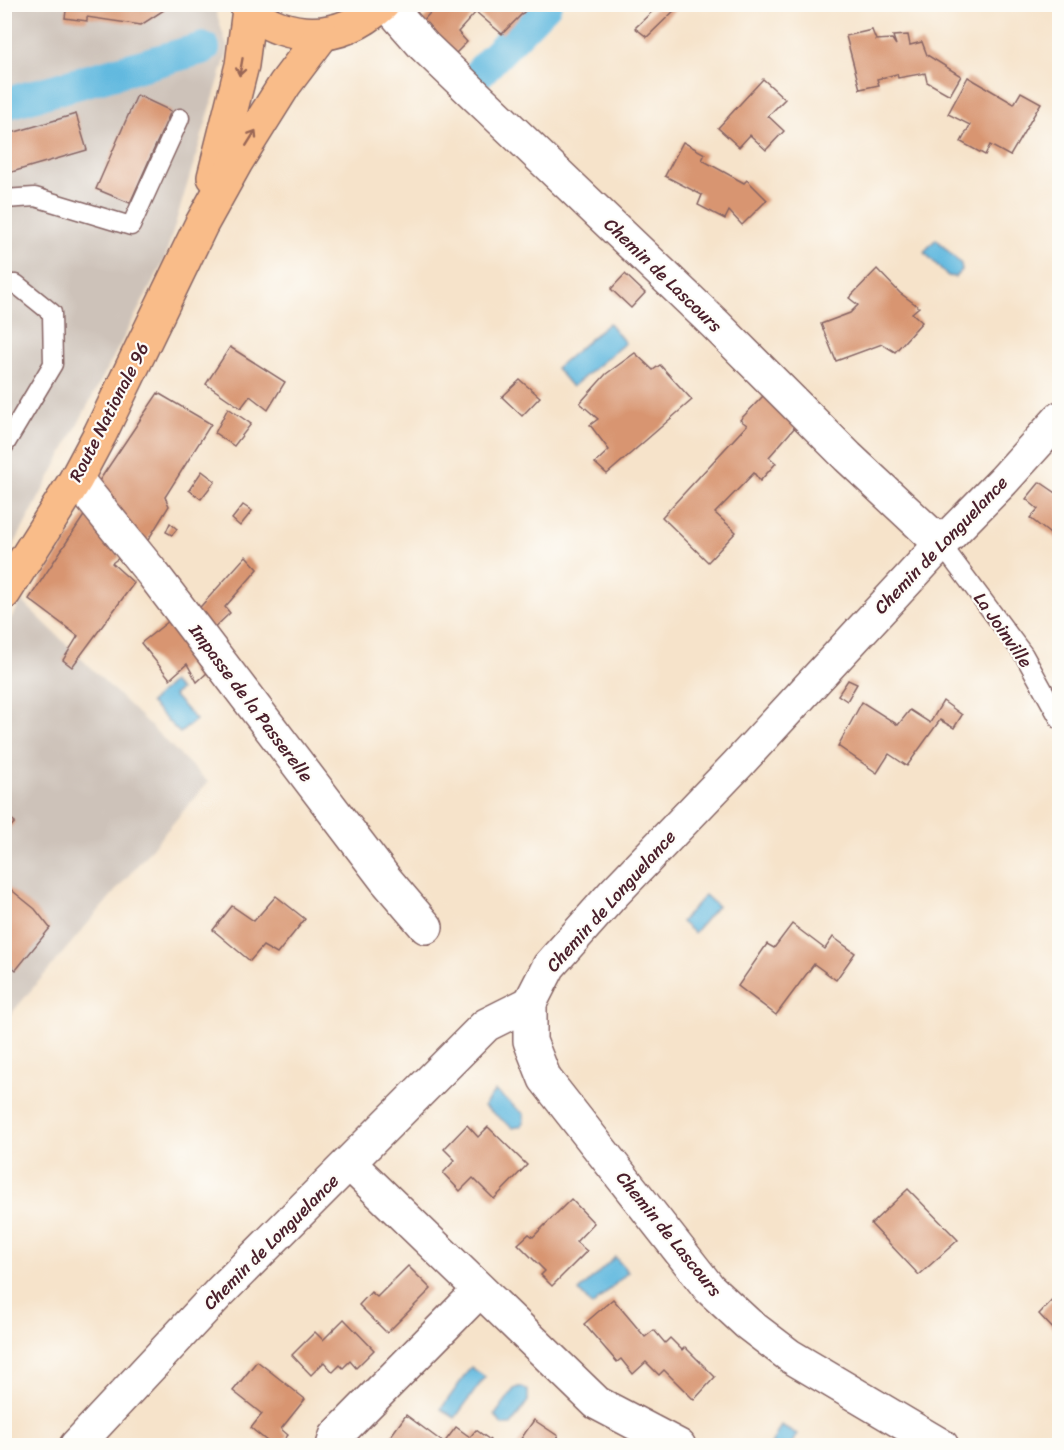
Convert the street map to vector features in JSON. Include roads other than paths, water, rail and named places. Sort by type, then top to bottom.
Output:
[{"type":"main road","points":[[247,7],[270,24],[296,33],[322,35],[346,29],[368,18],[385,4]]},
{"type":"main road","points":[[201,225],[234,103],[242,65],[247,7]]},
{"type":"main road","points":[[201,225],[236,162],[285,84],[322,35]]},
{"type":"main road","name":"Route Nationale 96","points":[[4,593],[76,479],[100,435],[201,225]]},
{"type":"street","name":"Chemin de Lascours","points":[[385,4],[424,46],[715,324],[848,457],[941,544]]},
{"type":"street","name":"Chemin de Longuelance","points":[[76,1446],[220,1292],[486,1025],[531,1003],[549,966],[614,893],[737,765],[941,544],[1003,482],[1059,418]]},
{"type":"street","name":"Impasse de la Passerelle","points":[[76,479],[153,574],[386,880],[426,927]]},
{"type":"street","name":"Chemin de Lascours","points":[[531,1003],[530,1041],[545,1079],[709,1288],[748,1324],[790,1356],[942,1446]]},
{"type":"street","points":[[349,1163],[597,1403],[679,1446]]},
{"type":"street","points":[[333,1446],[336,1436],[479,1291]]},
{"type":"lane","points":[[4,199],[35,197],[131,226],[180,118]]},
{"type":"lane","points":[[4,284],[16,284],[52,313],[53,364],[4,446]]},
{"type":"lane","name":"La Joinville","points":[[941,544],[1024,655],[1059,720]]},
{"type":"water","points":[[936,239],[961,264],[962,270],[955,277],[948,276],[924,252]]},
{"type":"water","points":[[609,323],[625,343],[572,387],[556,368]]},
{"type":"water","points":[[172,682],[180,690],[173,695],[196,720],[180,733],[150,703]]},
{"type":"water","points":[[705,895],[717,906],[694,933],[681,922]]},
{"type":"water","points":[[495,1091],[524,1114],[521,1126],[513,1128],[484,1106]]},
{"type":"water","points":[[615,1257],[628,1272],[592,1306],[579,1291]]},
{"type":"water","points":[[471,1367],[485,1377],[455,1418],[441,1409]]},
{"type":"water","points":[[518,1387],[528,1391],[528,1401],[511,1425],[502,1425],[495,1415],[514,1389]]},
{"type":"water","points":[[781,1425],[797,1434],[791,1445],[771,1445]]},
{"type":"waterway","points":[[480,72],[546,4]]},
{"type":"waterway","points":[[4,104],[204,48]]}]
